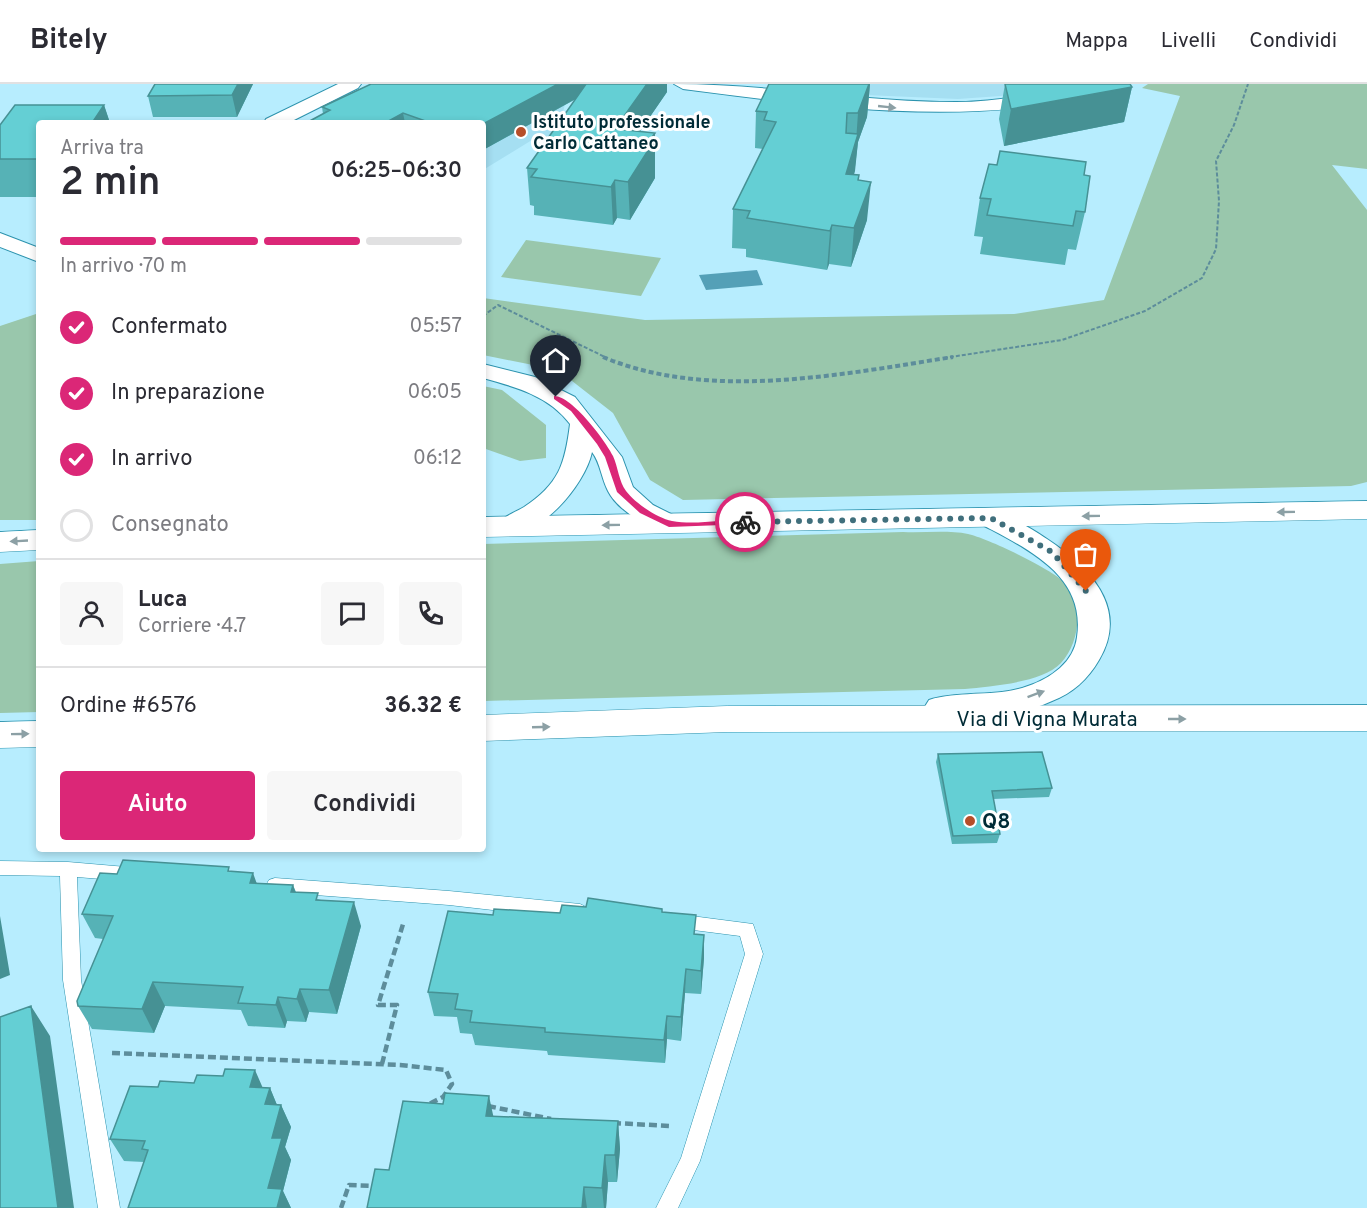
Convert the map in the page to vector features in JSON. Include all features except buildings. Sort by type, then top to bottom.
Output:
[{"type":"main road","points":[[497,527],[1367,510]]},
{"type":"main road","points":[[0,542],[36,540]]},
{"type":"main road","name":"Via di Vigna Murata","points":[[486,728],[727,719],[1367,718]]},
{"type":"main road","points":[[0,735],[36,734]]},
{"type":"street","points":[[279,120],[352,84]]},
{"type":"street","points":[[683,84],[832,93],[908,108],[977,109],[1076,95],[1119,84]]},
{"type":"street","points":[[20,247],[36,239]]},
{"type":"street","points":[[486,372],[538,387],[566,402],[609,457],[621,492],[643,511],[669,524]]},
{"type":"street","points":[[497,527],[550,502],[573,476],[580,453],[583,423]]},
{"type":"street","name":"Via di Vigna Murata","points":[[727,719],[986,705],[1035,695],[1063,681],[1075,671],[1088,653],[1094,617],[1090,598],[1072,572],[1052,552],[991,518]]},
{"type":"lane","points":[[0,868],[68,869],[154,876]]},
{"type":"lane","points":[[68,869],[72,980],[109,1208]]},
{"type":"lane","points":[[260,884],[412,895],[598,914]]},
{"type":"lane","points":[[655,920],[747,929],[754,954],[690,1161],[667,1208]]},
{"type":"path","points":[[486,314],[498,305],[586,350],[625,366],[682,376],[753,382],[830,376],[1062,340],[1145,311],[1202,278],[1216,249],[1219,201],[1216,161],[1233,125],[1248,84]]},
{"type":"path","points":[[382,1064],[397,1005],[378,1005],[412,895]]},
{"type":"path","points":[[84,1052],[382,1064],[446,1070],[452,1084],[443,1097],[423,1107]]},
{"type":"path","points":[[443,1097],[455,1100]]},
{"type":"path","points":[[478,1104],[560,1121]]},
{"type":"path","points":[[603,1122],[700,1129]]},
{"type":"path","points":[[341,1208],[349,1185],[377,1186],[382,1179]]},
{"type":"shaded area","name":"Istituto professionale Carlo Cattaneo","points":[[570,84],[555,144],[532,140],[486,168],[486,120],[349,120]]},
{"type":"shaded area","points":[[863,84],[1079,84],[1027,94],[958,99],[865,95]]},
{"type":"shaded area","points":[[757,270],[763,285],[706,290],[699,275]]},
{"type":"green space","points":[[1148,84],[1367,84],[1367,169],[1332,165],[1367,210],[1367,482],[1351,486],[683,500],[650,480],[613,413],[558,370],[486,356],[486,298],[645,320],[1014,314],[1104,300],[1180,96],[1142,88]]},
{"type":"green space","points":[[526,240],[661,258],[641,296],[501,277]]},
{"type":"green space","points":[[36,314],[36,520],[0,520],[0,326]]},
{"type":"green space","points":[[486,387],[502,390],[546,425],[546,458],[520,461],[486,449]]},
{"type":"green space","points":[[903,532],[968,534],[1019,555],[1065,583],[1075,601],[1076,634],[1067,655],[1052,670],[1029,679],[1002,685],[965,689],[486,701],[486,544]]},
{"type":"green space","points":[[36,561],[36,712],[0,713],[0,564]]},
{"type":"way so far","points":[[745,522],[991,518],[1052,552],[1072,572],[1086,591]]},
{"type":"place","name":"Istituto professionale Carlo Cattaneo","points":[[521,132]]},
{"type":"place","name":"Q8","points":[[970,821]]},
{"type":"route","points":[[556,397],[566,402],[574,410],[601,443],[609,457],[621,492],[643,511],[669,524],[745,522]]}]
